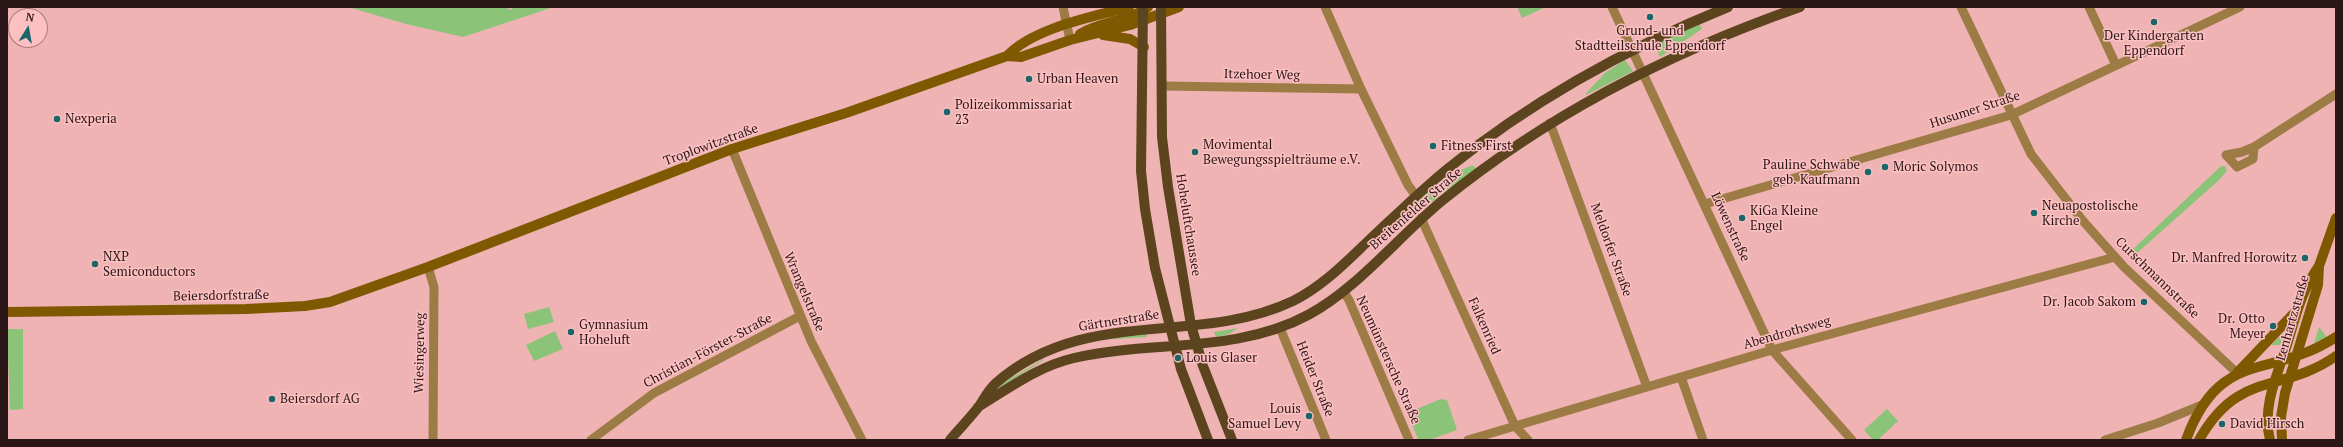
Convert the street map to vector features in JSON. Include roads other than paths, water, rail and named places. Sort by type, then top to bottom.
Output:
[{"type":"main road","name":"Breitenfelder Straße","points":[[1191,325],[1263,312],[1302,296],[1321,284],[1345,264],[1416,196],[1483,141],[1540,102],[1632,50],[1728,7]]},
{"type":"main road","name":"Breitenfelder Straße","points":[[1197,345],[1239,338],[1280,328],[1307,316],[1343,291],[1421,218],[1494,160],[1550,123],[1642,72],[1721,35],[1800,7]]},
{"type":"main road","points":[[1150,12],[1144,47],[1141,93],[1141,176],[1155,268],[1180,370],[1208,440]]},
{"type":"main road","name":"Hoheluftchaussee","points":[[1150,12],[1163,86],[1162,137],[1168,187],[1191,325],[1203,366],[1232,440]]},
{"type":"main road","name":"Gärtnerstraße","points":[[950,440],[978,407],[995,383],[1015,369],[1051,349],[1096,335],[1170,326],[1191,325]]},
{"type":"main road","name":"Gärtnerstraße","points":[[978,407],[1038,371],[1060,362],[1090,355],[1197,345]]},
{"type":"street","points":[[1063,7],[1070,40],[1093,26],[1150,12],[1179,7]]},
{"type":"street","name":"Troplowitzstraße","points":[[1007,56],[1016,46],[1066,24],[1129,7]]},
{"type":"street","points":[[1324,7],[1361,90],[1408,185],[1416,196]]},
{"type":"street","name":"Löwenstraße","points":[[1612,7],[1772,350],[1852,440]]},
{"type":"street","name":"Curschmannstraße","points":[[1962,7],[2011,115],[2031,154],[2083,221],[2115,257],[2237,373]]},
{"type":"street","points":[[2089,7],[2116,65]]},
{"type":"street","name":"Husumer Straße","points":[[1705,204],[2011,115],[2229,9],[2240,7]]},
{"type":"street","name":"Troplowitzstraße","points":[[428,267],[732,149],[852,111],[1007,56],[1021,57],[1070,40],[1093,34],[1150,12]]},
{"type":"street","points":[[1093,34],[1125,38],[1144,47]]},
{"type":"street","name":"Itzehoer Weg","points":[[1163,86],[1361,90]]},
{"type":"street","points":[[2254,147],[2336,94]]},
{"type":"street","name":"Meldorfer Straße","points":[[1550,123],[1647,387]]},
{"type":"street","name":"Wrangelstraße","points":[[732,149],[800,316],[856,431],[862,440]]},
{"type":"street","name":"Falkenried","points":[[1421,218],[1515,426],[1528,440]]},
{"type":"street","name":"Lenhartzstraße","points":[[2270,440],[2268,412],[2274,381],[2298,308],[2308,282],[2319,266],[2336,218]]},
{"type":"street","name":"Abendrothsweg","points":[[1468,440],[1772,350],[2115,257]]},
{"type":"street","name":"Lenhartzstraße","points":[[2282,440],[2282,405],[2318,285],[2319,266]]},
{"type":"street","name":"Beiersdorfstraße","points":[[7,312],[305,306],[351,296],[428,267]]},
{"type":"street","name":"Wiesingerweg","points":[[428,267],[434,287],[433,440]]},
{"type":"street","name":"Neumünstersche Straße","points":[[1343,291],[1349,300],[1409,440]]},
{"type":"street","points":[[2186,440],[2202,405],[2223,382],[2237,373],[2298,308]]},
{"type":"street","name":"Christian-Förster-Straße","points":[[591,440],[654,393],[800,316]]},
{"type":"street","name":"Heider Straße","points":[[1280,328],[1326,440]]},
{"type":"street","points":[[2237,373],[2296,356],[2315,349],[2336,337]]},
{"type":"street","points":[[2199,440],[2214,417],[2231,401],[2250,389],[2290,377],[2326,363],[2336,356]]},
{"type":"street","points":[[1681,377],[1703,440]]},
{"type":"street","points":[[2105,440],[2158,423],[2202,405]]},
{"type":"place","name":"Grund- und Stadtteilschule Eppendorf","points":[[1650,17]]},
{"type":"place","name":"Der Kindergarten Eppendorf","points":[[2154,22]]},
{"type":"place","name":"Urban Heaven","points":[[1029,79]]},
{"type":"place","name":"Polizeikommissariat 23","points":[[947,112]]},
{"type":"place","name":"Nexperia","points":[[57,119]]},
{"type":"place","name":"Fitness First","points":[[1433,146]]},
{"type":"place","name":"Movimental Bewegungsspielträume e.V.","points":[[1195,152]]},
{"type":"place","name":"Moric Solymos","points":[[1885,167]]},
{"type":"place","name":"Pauline Schwabe geb. Kaufmann","points":[[1868,172]]},
{"type":"place","name":"Neuapostolische Kirche","points":[[2034,213]]},
{"type":"place","name":"KiGa Kleine Engel","points":[[1742,218]]},
{"type":"place","name":"Dr. Manfred Horowitz","points":[[2305,258]]},
{"type":"place","name":"NXP Semiconductors","points":[[95,264]]},
{"type":"place","name":"Dr. Jacob Sakom","points":[[2144,302]]},
{"type":"place","name":"Dr. Otto Meyer","points":[[2273,326]]},
{"type":"place","name":"Gymnasium Hoheluft","points":[[571,332]]},
{"type":"place","name":"Louis Glaser","points":[[1178,358]]},
{"type":"place","name":"Beiersdorf AG","points":[[272,399]]},
{"type":"place","name":"Louis Samuel Levy","points":[[1309,416]]},
{"type":"place","name":"David Hirsch","points":[[2222,424]]}]
